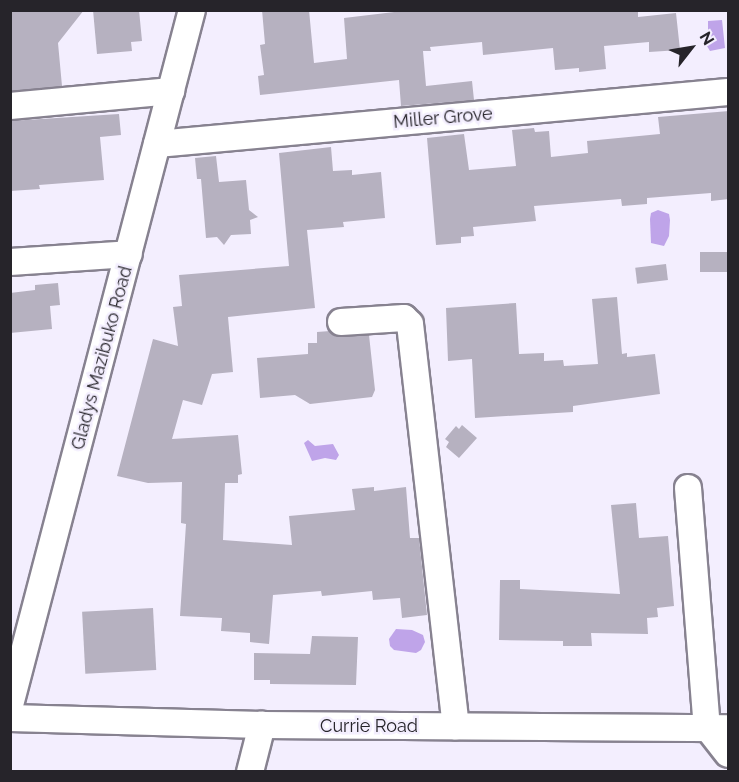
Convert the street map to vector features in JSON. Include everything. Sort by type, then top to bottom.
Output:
[{"type":"street","name":"Gladys Mazibuko Road","points":[[10,705],[192,10]]},
{"type":"street","points":[[10,106],[171,91]]},
{"type":"street","name":"Miller Grove","points":[[157,144],[729,92]]},
{"type":"street","points":[[10,262],[129,254]]},
{"type":"street","points":[[341,322],[404,318],[410,324],[456,726]]},
{"type":"street","points":[[688,488],[718,727],[729,754]]},
{"type":"street","name":"Currie Road","points":[[10,718],[262,725],[718,727]]},
{"type":"street","points":[[250,771],[262,725]]},
{"type":"shaded area","points":[[722,20],[725,48],[710,51],[705,43],[708,39],[708,21]]},
{"type":"shaded area","points":[[658,210],[669,214],[670,220],[669,236],[664,246],[651,243],[651,213]]},
{"type":"shaded area","points":[[308,440],[315,446],[333,444],[339,455],[336,460],[325,458],[312,461],[304,443]]},
{"type":"shaded area","points":[[396,629],[412,630],[423,635],[425,642],[421,650],[416,653],[394,650],[390,646],[389,639]]},
{"type":"building","points":[[10,10],[84,10],[58,43],[62,86],[10,91]]},
{"type":"building","points":[[93,10],[139,10],[142,41],[131,42],[132,51],[97,54]]},
{"type":"building","points":[[262,10],[309,10],[314,63],[347,59],[344,18],[411,10],[638,10],[638,17],[676,13],[680,50],[649,52],[649,42],[604,46],[606,69],[579,72],[579,68],[555,70],[553,48],[483,55],[482,42],[430,47],[431,51],[423,51],[426,86],[472,81],[474,100],[401,106],[399,80],[260,95],[258,76],[264,75],[260,45],[265,44]]},
{"type":"building","points":[[729,111],[729,199],[711,201],[711,193],[647,198],[647,204],[622,206],[621,199],[534,206],[536,221],[473,227],[474,236],[461,237],[461,243],[436,245],[427,138],[464,134],[469,170],[516,166],[512,130],[534,128],[535,132],[549,131],[551,157],[588,153],[587,141],[660,134],[658,117]]},
{"type":"building","points":[[119,114],[121,135],[100,137],[104,180],[39,185],[40,189],[10,191],[10,121]]},
{"type":"building","points":[[331,147],[333,171],[352,170],[352,175],[381,172],[385,218],[343,222],[344,227],[307,230],[315,308],[228,317],[233,372],[212,374],[202,405],[183,400],[172,439],[238,435],[242,474],[238,475],[238,483],[225,483],[223,540],[292,545],[289,516],[355,510],[352,489],[374,487],[374,491],[406,487],[410,538],[419,538],[427,615],[402,618],[400,598],[373,600],[372,591],[322,596],[321,591],[273,595],[269,644],[250,642],[250,633],[221,631],[222,618],[180,616],[186,524],[181,523],[182,482],[148,483],[117,476],[153,339],[178,346],[173,307],[182,306],[179,275],[289,266],[279,153]]},
{"type":"building","points":[[216,156],[219,182],[246,180],[249,210],[258,217],[250,220],[251,234],[231,235],[224,245],[217,237],[206,238],[201,179],[197,179],[195,158]]},
{"type":"building","points":[[700,252],[728,252],[728,272],[700,272]]},
{"type":"building","points":[[666,264],[668,280],[637,284],[635,268]]},
{"type":"building","points":[[58,283],[60,305],[50,306],[52,329],[10,333],[10,293],[35,290],[35,285]]},
{"type":"building","points":[[617,297],[622,354],[627,353],[627,357],[655,354],[660,394],[573,406],[573,412],[475,418],[472,359],[448,361],[446,308],[516,303],[519,354],[544,353],[544,361],[563,360],[564,366],[598,364],[592,299]]},
{"type":"building","points":[[330,331],[341,337],[369,335],[375,390],[372,397],[310,404],[295,395],[260,398],[257,358],[308,354],[308,343],[317,343],[317,332]]},
{"type":"building","points":[[462,425],[477,438],[459,458],[446,447],[449,442],[445,439],[456,426],[459,429]]},
{"type":"building","points":[[636,503],[639,538],[668,536],[674,606],[657,608],[658,617],[647,618],[648,634],[591,633],[592,646],[563,646],[563,641],[499,640],[500,580],[520,580],[520,589],[620,594],[611,505]]},
{"type":"building","points":[[153,608],[156,670],[85,674],[82,612]]},
{"type":"building","points":[[312,636],[358,637],[356,685],[270,684],[270,680],[254,680],[254,653],[310,654]]}]
